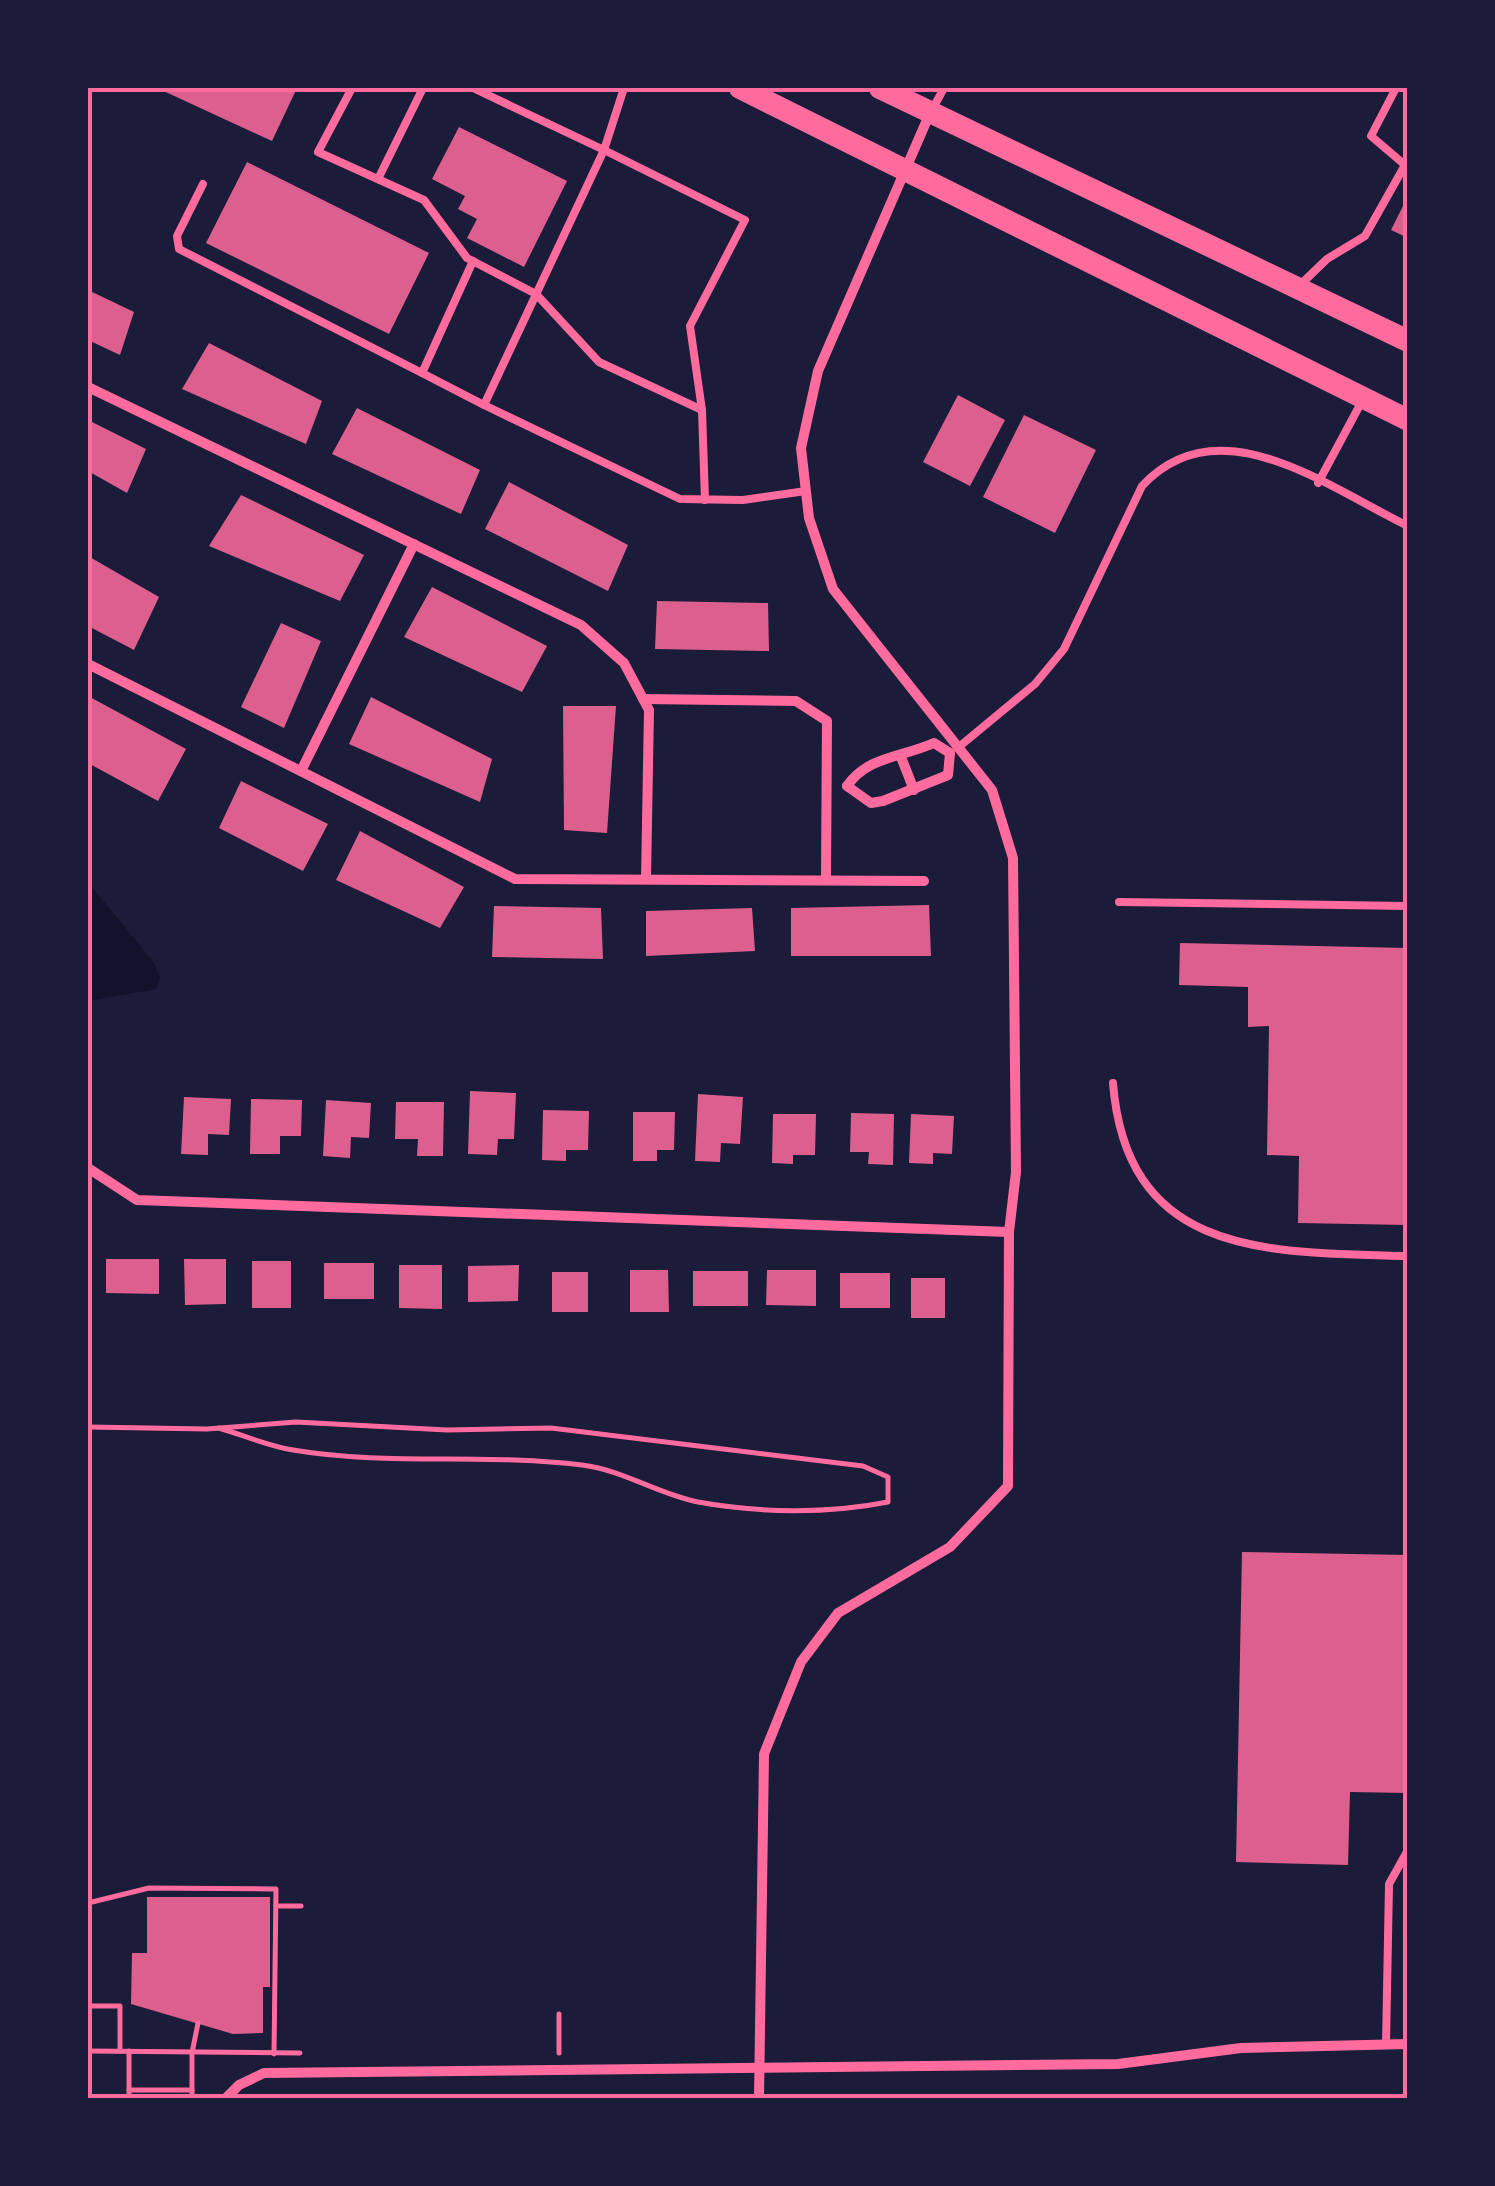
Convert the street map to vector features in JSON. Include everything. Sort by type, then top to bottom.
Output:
[{"type":"main road","points":[[740,88],[1408,420]]},
{"type":"main road","points":[[880,88],[1408,341]]},
{"type":"street","points":[[758,2098],[764,1754],[801,1662],[838,1613],[950,1547],[1008,1486],[1009,1232],[1016,1172],[1014,858],[992,790],[955,749],[833,589],[809,518],[800,448],[818,370],[930,112]]},
{"type":"street","points":[[88,387],[581,625],[624,663],[649,710],[646,879]]},
{"type":"street","points":[[301,771],[414,544]]},
{"type":"street","points":[[88,664],[515,879],[924,880]]},
{"type":"street","points":[[643,699],[796,701],[827,720],[826,880]]},
{"type":"street","points":[[847,786],[860,767],[901,758],[934,743],[955,749]]},
{"type":"street","points":[[827,788],[847,786],[872,803],[948,775],[955,749]]},
{"type":"street","points":[[901,758],[914,790]]},
{"type":"street","points":[[88,1168],[137,1200],[1009,1232]]},
{"type":"street","points":[[226,2098],[238,2085],[264,2073],[758,2071],[1118,2064],[1241,2048],[1408,2044]]},
{"type":"lane","points":[[352,88],[318,152],[424,200],[473,261],[536,294],[599,362],[702,410]]},
{"type":"lane","points":[[378,179],[423,88]]},
{"type":"lane","points":[[473,88],[745,220],[690,326],[702,410],[704,500]]},
{"type":"lane","points":[[484,404],[604,150],[624,88]]},
{"type":"lane","points":[[930,112],[944,88]]},
{"type":"lane","points":[[1297,288],[1327,259],[1366,236],[1405,165],[1371,136],[1396,88]]},
{"type":"lane","points":[[203,184],[177,236],[179,248],[422,373],[680,499],[806,491]]},
{"type":"lane","points":[[422,373],[473,261]]},
{"type":"lane","points":[[1318,483],[1363,399]]},
{"type":"lane","points":[[955,749],[1035,684],[1064,649],[1142,486],[1162,465],[1201,449],[1235,449],[1270,459],[1408,526]]},
{"type":"lane","points":[[1119,902],[1408,906]]},
{"type":"lane","points":[[1112,1083],[1120,1134],[1141,1179],[1176,1214],[1231,1243],[1294,1252],[1408,1256]]},
{"type":"lane","points":[[1386,2044],[1389,1884],[1408,1850]]},
{"type":"path","points":[[88,1427],[219,1428],[296,1422],[447,1430],[552,1428],[863,1466],[888,1477],[888,1502],[843,1511],[696,1502],[639,1479],[587,1465],[507,1458],[381,1458],[291,1450],[219,1428]]},
{"type":"path","points":[[88,1903],[149,1888],[276,1888],[276,2053],[250,2062]]},
{"type":"path","points":[[276,1906],[301,1906]]},
{"type":"path","points":[[88,2006],[120,2006],[120,2052]]},
{"type":"path","points":[[559,2014],[559,2054]]},
{"type":"path","points":[[192,2098],[192,2053],[198,2024]]},
{"type":"path","points":[[129,2052],[129,2098]]},
{"type":"path","points":[[129,2090],[192,2090]]},
{"type":"shaded area","points":[[88,882],[154,963],[160,978],[156,989],[88,1001]]},
{"type":"building","points":[[157,88],[297,88],[272,141]]},
{"type":"building","points":[[459,127],[567,181],[524,267],[467,238],[477,219],[458,209],[465,196],[432,179]]},
{"type":"building","points":[[247,162],[429,253],[389,334],[206,243]]},
{"type":"building","points":[[1408,196],[1408,238],[1391,230]]},
{"type":"building","points":[[88,290],[134,312],[120,355],[88,340]]},
{"type":"building","points":[[209,343],[322,401],[306,444],[182,389]]},
{"type":"building","points":[[958,395],[1005,420],[970,486],[923,462]]},
{"type":"building","points":[[357,408],[480,470],[461,514],[332,454]]},
{"type":"building","points":[[1024,415],[1096,450],[1055,533],[983,497]]},
{"type":"building","points":[[88,420],[146,449],[127,493],[88,471]]},
{"type":"building","points":[[509,482],[628,545],[608,591],[485,529]]},
{"type":"building","points":[[241,495],[364,555],[340,601],[209,546]]},
{"type":"building","points":[[88,556],[159,597],[134,650],[88,626]]},
{"type":"building","points":[[432,587],[547,646],[522,692],[404,637]]},
{"type":"building","points":[[657,601],[768,603],[769,651],[655,649]]},
{"type":"building","points":[[281,623],[321,641],[284,728],[241,707]]},
{"type":"building","points":[[88,696],[186,749],[158,801],[88,763]]},
{"type":"building","points":[[371,697],[492,759],[480,802],[349,744]]},
{"type":"building","points":[[563,706],[616,706],[607,833],[564,830]]},
{"type":"building","points":[[241,781],[328,824],[303,871],[219,828]]},
{"type":"building","points":[[360,831],[464,887],[440,928],[336,880]]},
{"type":"building","points":[[929,905],[931,956],[791,956],[791,908]]},
{"type":"building","points":[[494,906],[601,908],[603,959],[492,957]]},
{"type":"building","points":[[752,908],[755,951],[646,956],[646,911]]},
{"type":"building","points":[[1180,943],[1408,948],[1408,1225],[1298,1223],[1299,1156],[1267,1155],[1269,1026],[1248,1027],[1248,987],[1179,985]]},
{"type":"building","points":[[470,1091],[516,1093],[514,1139],[498,1139],[497,1155],[468,1154]]},
{"type":"building","points":[[698,1094],[743,1097],[740,1144],[721,1143],[720,1162],[695,1161]]},
{"type":"building","points":[[184,1097],[231,1099],[229,1135],[208,1134],[208,1155],[181,1154]]},
{"type":"building","points":[[251,1099],[302,1100],[301,1136],[280,1136],[280,1154],[250,1154]]},
{"type":"building","points":[[326,1100],[371,1103],[369,1138],[351,1137],[350,1158],[323,1156]]},
{"type":"building","points":[[396,1102],[444,1102],[443,1156],[417,1156],[418,1139],[395,1139]]},
{"type":"building","points":[[543,1110],[589,1111],[588,1150],[566,1150],[566,1161],[542,1160]]},
{"type":"building","points":[[633,1112],[675,1112],[674,1150],[657,1150],[657,1161],[633,1161]]},
{"type":"building","points":[[851,1113],[894,1114],[893,1165],[868,1164],[869,1152],[850,1152]]},
{"type":"building","points":[[773,1114],[816,1114],[815,1155],[793,1155],[793,1164],[772,1163]]},
{"type":"building","points":[[911,1114],[954,1116],[952,1154],[933,1153],[933,1164],[909,1163]]},
{"type":"building","points":[[106,1259],[159,1259],[159,1294],[106,1293]]},
{"type":"building","points":[[184,1259],[226,1259],[226,1304],[185,1305]]},
{"type":"building","points":[[252,1261],[291,1261],[291,1308],[252,1308]]},
{"type":"building","points":[[324,1263],[374,1263],[374,1299],[324,1299]]},
{"type":"building","points":[[399,1265],[442,1265],[442,1309],[399,1308]]},
{"type":"building","points":[[519,1265],[518,1301],[468,1302],[468,1266]]},
{"type":"building","points":[[630,1270],[668,1270],[669,1312],[630,1312]]},
{"type":"building","points":[[767,1270],[816,1270],[816,1306],[766,1305]]},
{"type":"building","points":[[693,1271],[748,1271],[748,1306],[693,1306]]},
{"type":"building","points":[[552,1272],[588,1272],[588,1312],[552,1312]]},
{"type":"building","points":[[840,1273],[890,1273],[890,1308],[840,1308]]},
{"type":"building","points":[[911,1278],[945,1278],[945,1318],[911,1318]]},
{"type":"building","points":[[1242,1552],[1408,1555],[1408,1793],[1350,1792],[1348,1865],[1236,1862]]},
{"type":"building","points":[[147,1897],[270,1897],[270,1987],[263,1987],[263,2033],[233,2034],[131,2004],[132,1953],[147,1953]]}]
